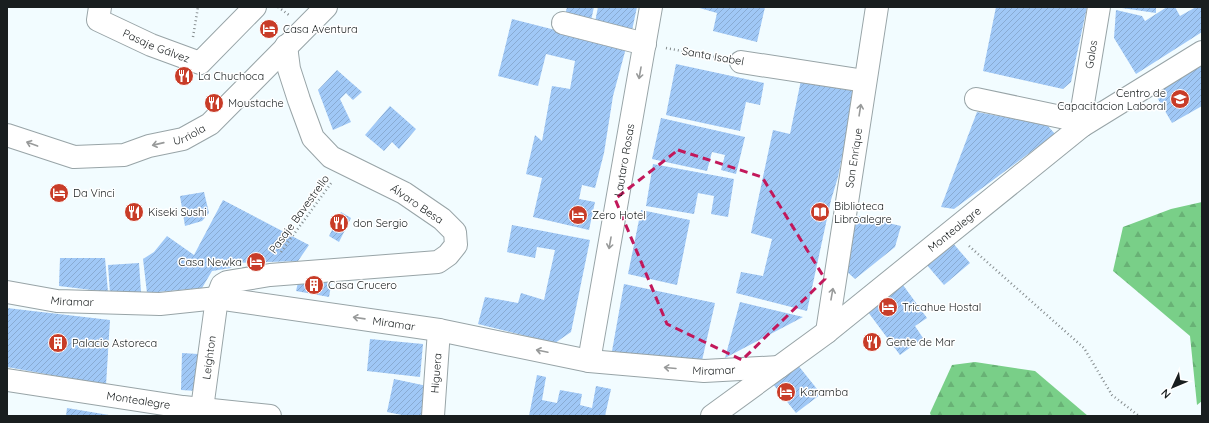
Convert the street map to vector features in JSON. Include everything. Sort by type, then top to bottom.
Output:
[{"type":"street","name":"Pasaje Gálvez","points":[[100,7],[98,20],[151,45],[200,63],[255,7]]},
{"type":"street","name":"Urriola","points":[[7,135],[74,157],[124,155],[149,146],[183,139],[210,124],[326,7]]},
{"type":"street","name":"Lautaro Rosas","points":[[589,361],[651,7]]},
{"type":"street","name":"San Enrique","points":[[826,332],[877,7]]},
{"type":"street","name":"Galos","points":[[1081,123],[1099,7]]},
{"type":"street","points":[[563,23],[645,44]]},
{"type":"street","name":"Álvaro Besa","points":[[217,298],[222,285],[227,282],[270,275],[438,262],[448,255],[456,245],[455,232],[442,219],[404,193],[331,157],[313,138],[298,100],[289,68],[286,46]]},
{"type":"street","name":"Montealegre","points":[[712,416],[826,332],[952,231],[1081,123],[1202,52]]},
{"type":"street","name":"Santa Isabel","points":[[741,62],[865,81]]},
{"type":"street","points":[[976,99],[1081,123]]},
{"type":"street","name":"Miramar","points":[[7,292],[56,301],[160,304],[217,298],[439,330],[589,361],[704,371],[749,370],[779,367]]},
{"type":"street","name":"Leighton","points":[[192,412],[217,298]]},
{"type":"street","name":"Higuera","points":[[433,416],[439,330]]},
{"type":"street","name":"Montealegre","points":[[7,380],[192,412],[270,416]]},
{"type":"path","points":[[189,59],[198,7]]},
{"type":"path","name":"Santa Isabel","points":[[645,44],[741,62]]},
{"type":"path","name":"Pasaje Bavestrello","points":[[278,256],[333,181]]},
{"type":"path","points":[[952,231],[1084,348],[1112,395],[1139,416]]},
{"type":"highlighted area","points":[[678,150],[762,177],[825,279],[742,360],[667,324],[615,199]]},
{"type":"green space","points":[[1202,202],[1202,401],[1197,405],[1190,336],[1113,271],[1123,227],[1171,209]]},
{"type":"green space","points":[[975,362],[1035,371],[1088,416],[931,416],[930,413],[952,365]]},
{"type":"building","points":[[567,7],[594,7],[590,25],[564,20]]},
{"type":"building","points":[[598,7],[637,7],[631,35],[594,27]]},
{"type":"building","points":[[696,7],[765,7],[757,42],[713,31],[717,13]]},
{"type":"building","points":[[996,7],[1087,7],[1071,82],[1063,89],[983,71]]},
{"type":"building","points":[[1115,7],[1156,7],[1156,13]]},
{"type":"building","points":[[1167,7],[1175,7],[1180,16],[1196,7],[1202,7],[1202,32],[1136,74],[1114,38],[1116,10],[1142,16],[1145,21]]},
{"type":"building","points":[[512,19],[626,48],[613,96],[604,153],[595,188],[582,185],[579,199],[595,202],[589,230],[533,217],[542,178],[526,174],[535,135],[542,141],[552,86],[570,89],[575,61],[546,54],[538,86],[498,76]]},
{"type":"building","points":[[676,64],[764,83],[760,105],[746,102],[740,131],[666,115]]},
{"type":"building","name":"Centro de Capacitacion Laboral","points":[[1202,66],[1202,106],[1172,123],[1154,92]]},
{"type":"building","points":[[337,70],[362,92],[353,100],[346,93],[340,99],[351,122],[333,130],[318,90]]},
{"type":"building","points":[[801,80],[855,91],[838,177],[831,200],[807,311],[736,293],[741,272],[763,276],[772,239],[751,233],[773,130],[790,134]]},
{"type":"building","points":[[390,106],[416,129],[399,149],[392,142],[384,151],[365,135]]},
{"type":"building","points":[[977,112],[1047,125],[1055,134],[954,209],[941,207]]},
{"type":"building","points":[[661,118],[745,137],[736,174],[721,170],[725,155],[712,152],[707,171],[652,159]]},
{"type":"building","points":[[653,164],[734,179],[728,217],[711,214],[714,196],[698,193],[694,214],[646,206]]},
{"type":"building","points":[[204,192],[209,213],[202,221],[185,226],[180,196]]},
{"type":"building","points":[[223,200],[309,245],[298,261],[235,263],[231,268],[212,271],[202,288],[147,293],[143,259],[154,252],[167,236],[194,255]]},
{"type":"building","points":[[641,210],[690,220],[677,285],[628,274]]},
{"type":"building","points":[[341,212],[351,218],[339,242],[329,236]]},
{"type":"building","points":[[854,215],[901,226],[895,247],[855,279],[844,269]]},
{"type":"building","points":[[512,225],[590,240],[571,332],[555,343],[478,324],[485,297],[518,303],[521,293],[544,300],[555,250],[537,247],[535,258],[507,252]]},
{"type":"building","points":[[952,242],[970,263],[944,285],[926,264]]},
{"type":"building","points":[[60,258],[105,258],[108,292],[59,286]]},
{"type":"building","points":[[139,263],[141,292],[110,293],[108,265]]},
{"type":"building","name":"Casa Crucero","points":[[300,274],[332,280],[329,297],[296,291]]},
{"type":"building","points":[[624,284],[715,303],[701,365],[612,351]]},
{"type":"building","points":[[903,285],[927,318],[915,326],[923,338],[900,355],[868,312]]},
{"type":"building","points":[[740,302],[803,317],[725,358]]},
{"type":"building","name":"Palacio Astoreca","points":[[7,308],[110,320],[106,385],[7,367]]},
{"type":"building","points":[[370,339],[423,344],[420,377],[367,371]]},
{"type":"building","points":[[182,353],[198,354],[197,391],[181,390]]},
{"type":"building","points":[[797,364],[821,394],[796,413],[773,384]]},
{"type":"building","points":[[537,375],[546,377],[542,400],[557,403],[560,390],[582,394],[580,405],[592,408],[596,386],[611,389],[605,416],[529,416]]},
{"type":"building","points":[[394,379],[427,386],[422,416],[407,416],[387,412]]},
{"type":"building","points":[[67,408],[109,415],[109,416],[66,416]]},
{"type":"place","name":"Casa Aventura","points":[[269,29]]},
{"type":"place","name":"La Chuchoca","points":[[184,76]]},
{"type":"place","name":"Centro de Capacitacion Laboral","points":[[1180,99]]},
{"type":"place","name":"Moustache","points":[[214,103]]},
{"type":"place","name":"Da Vinci","points":[[59,193]]},
{"type":"place","name":"Kiseki Sushi","points":[[134,212]]},
{"type":"place","name":"Biblioteca Libroalegre","points":[[820,212]]},
{"type":"place","name":"Zero Hotel","points":[[578,215]]},
{"type":"place","name":"don Sergio","points":[[339,223]]},
{"type":"place","name":"Casa Newka","points":[[256,262]]},
{"type":"place","name":"Casa Crucero","points":[[314,285]]},
{"type":"place","name":"Tricahue Hostal","points":[[888,307]]},
{"type":"place","name":"Gente de Mar","points":[[872,342]]},
{"type":"place","name":"Palacio Astoreca","points":[[58,343]]},
{"type":"place","name":"Karamba","points":[[786,392]]}]
